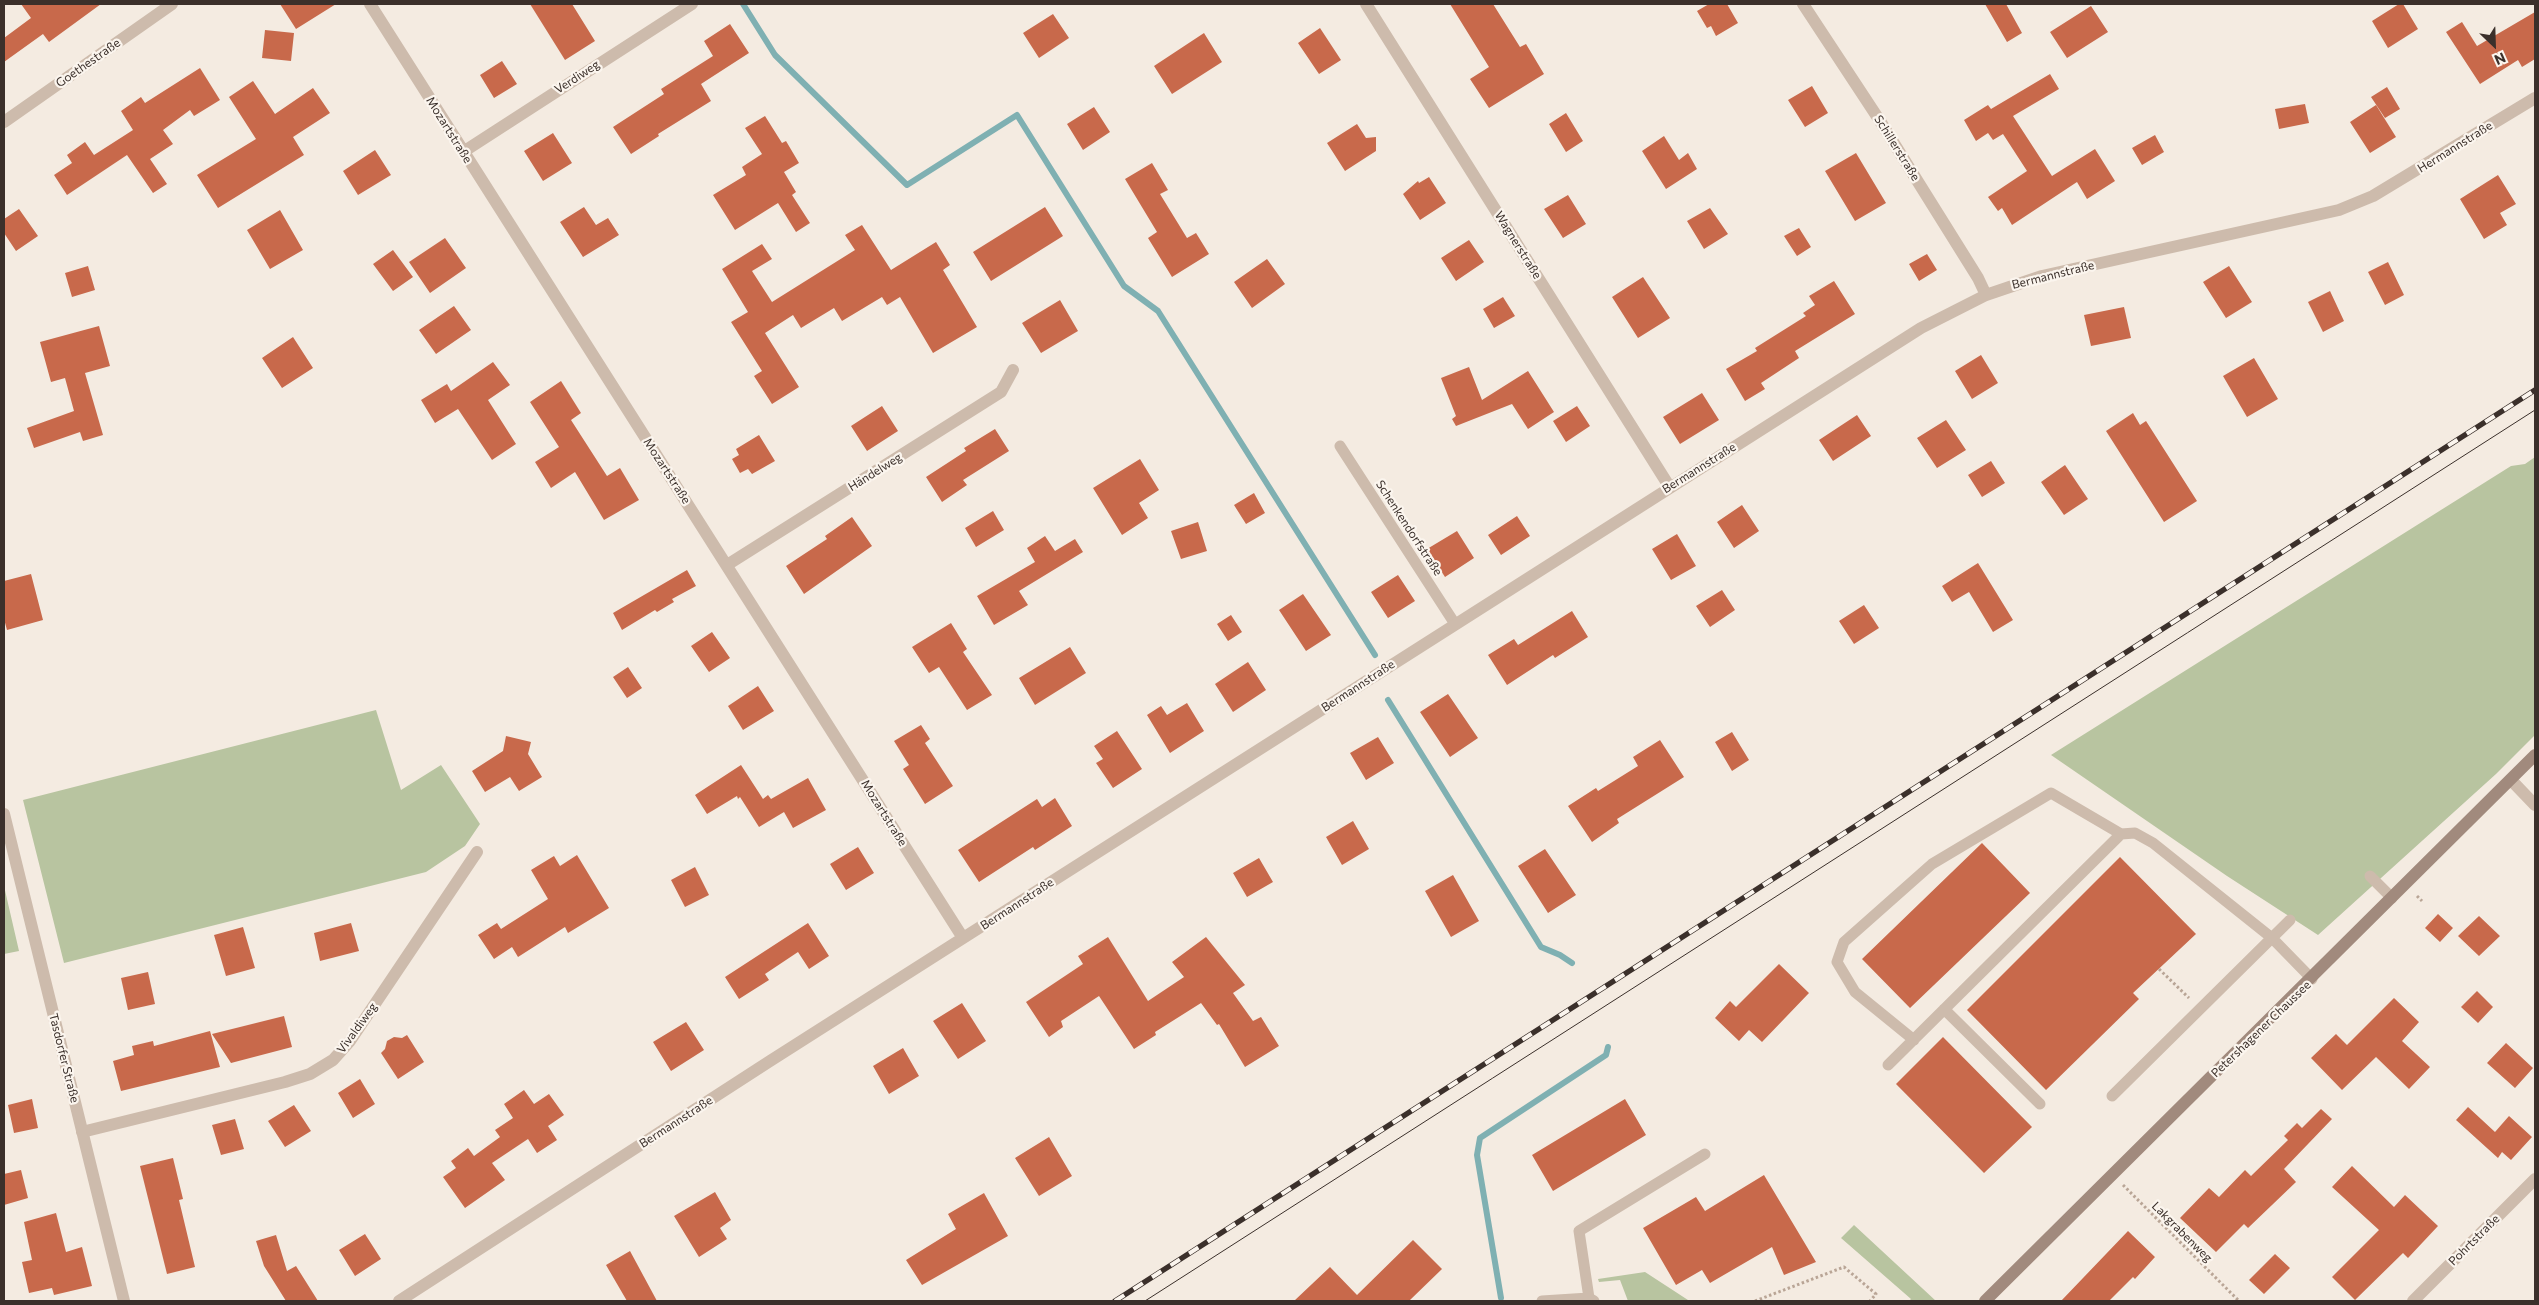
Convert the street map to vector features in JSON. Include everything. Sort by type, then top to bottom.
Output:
[{"type":"street","name":"Goethestraße","points":[[4,122],[172,4]]},
{"type":"street","name":"Mozartstraße","points":[[370,4],[963,938]]},
{"type":"street","name":"Verdiweg","points":[[463,152],[692,4]]},
{"type":"street","name":"Wagnerstraße","points":[[1366,4],[1669,486]]},
{"type":"street","name":"Schillerstraße","points":[[1804,4],[1880,121],[1980,282],[1986,295]]},
{"type":"street","name":"Hermannstraße","points":[[2373,196],[2535,98]]},
{"type":"street","name":"Bermannstraße","points":[[399,1301],[1669,486],[1921,328],[1986,295],[2042,276],[2305,219],[2339,210],[2373,196]]},
{"type":"street","name":"Händelweg","points":[[727,565],[1000,392],[1014,370]]},
{"type":"street","name":"Petershagener Chaussee","points":[[1985,1301],[2312,979],[2535,755]]},
{"type":"street","points":[[2511,780],[2535,805]]},
{"type":"street","name":"Tasdorfer Straße","points":[[4,814],[124,1301]]},
{"type":"street","name":"Vivaldiweg","points":[[82,1132],[285,1082],[310,1074],[333,1060],[350,1041],[477,852]]},
{"type":"street","name":"Pohrtstraße","points":[[2413,1301],[2535,1179]]},
{"type":"lane","name":"Schenkendorfstraße","points":[[1340,446],[1455,624]]},
{"type":"lane","points":[[1914,1040],[1855,992],[1837,962],[1844,942],[1932,864],[2051,793],[2121,834],[2134,833],[2153,843],[2272,938],[2312,979]]},
{"type":"lane","points":[[1888,1065],[2121,834]]},
{"type":"lane","points":[[2370,876],[2392,898]]},
{"type":"lane","points":[[2112,1096],[2290,920]]},
{"type":"lane","points":[[1944,1009],[2040,1104]]},
{"type":"lane","points":[[1542,1301],[1592,1300],[1578,1231],[1704,1154]]},
{"type":"path","points":[[2159,969],[2200,1009]]},
{"type":"path","name":"Lakgrabenweg","points":[[2112,1174],[2239,1301]]},
{"type":"path","points":[[1755,1301],[1844,1266],[1876,1294],[1870,1301]]},
{"type":"path","points":[[1767,1297],[1769,1301]]},
{"type":"green space","points":[[2535,457],[2535,735],[2496,774],[2318,935],[2227,876],[2051,755],[2511,466],[2525,464]]},
{"type":"green space","points":[[376,710],[401,790],[441,765],[480,824],[465,846],[426,872],[64,963],[23,800]]},
{"type":"green space","points":[[4,886],[19,951],[4,954]]},
{"type":"green space","points":[[1854,1225],[1936,1301],[1909,1301],[1911,1299],[1841,1238]]},
{"type":"green space","points":[[1645,1272],[1688,1301],[1628,1301],[1620,1280],[1599,1282],[1598,1279]]},
{"type":"building","points":[[21,4],[101,4],[49,42],[43,34],[4,62],[4,38],[31,18]]},
{"type":"building","points":[[280,4],[336,4],[296,29]]},
{"type":"building","points":[[530,4],[572,4],[595,41],[565,60]]},
{"type":"building","points":[[1450,4],[1493,4],[1520,47],[1526,44],[1544,74],[1489,108],[1470,79],[1489,67]]},
{"type":"building","points":[[1709,4],[1727,4],[1738,23],[1716,36],[1711,26],[1707,28],[1697,11]]},
{"type":"building","points":[[1985,4],[2006,4],[2022,33],[2007,42]]},
{"type":"building","points":[[2399,4],[2403,4],[2418,29],[2388,48],[2372,21]]},
{"type":"building","points":[[2091,6],[2108,32],[2067,58],[2050,32]]},
{"type":"building","points":[[2535,12],[2535,59],[2522,67],[2518,60],[2480,84],[2446,32],[2462,22],[2477,46]]},
{"type":"building","points":[[1053,14],[1069,38],[1039,58],[1023,33]]},
{"type":"building","points":[[730,24],[749,53],[701,84],[711,101],[658,134],[659,136],[631,154],[613,127],[664,94],[661,89],[713,56],[704,41]]},
{"type":"building","points":[[1320,28],[1341,60],[1319,74],[1298,43]]},
{"type":"building","points":[[265,30],[294,33],[291,61],[262,58]]},
{"type":"building","points":[[1204,33],[1222,62],[1172,94],[1154,66]]},
{"type":"building","points":[[502,61],[517,84],[494,98],[480,75]]},
{"type":"building","points":[[200,68],[220,100],[194,116],[190,110],[163,130],[173,144],[150,159],[167,184],[153,193],[127,155],[67,195],[54,175],[72,163],[67,155],[85,142],[94,155],[133,130],[121,111],[141,97],[145,103]]},
{"type":"building","points":[[2050,74],[2059,89],[2013,116],[2052,176],[2095,149],[2115,181],[2087,199],[2077,182],[2012,225],[2002,208],[1998,211],[1988,197],[2027,171],[2003,134],[1993,140],[1988,133],[1976,141],[1964,120],[1988,105],[1991,109]]},
{"type":"building","points":[[253,81],[275,114],[313,88],[330,113],[293,137],[304,155],[218,208],[197,175],[256,139],[229,97]]},
{"type":"building","points":[[1812,86],[1828,113],[1805,127],[1788,100]]},
{"type":"building","points":[[2387,87],[2400,109],[2385,118],[2371,97]]},
{"type":"building","points":[[2305,104],[2309,123],[2279,129],[2275,109]]},
{"type":"building","points":[[2376,105],[2396,137],[2370,153],[2350,122]]},
{"type":"building","points":[[1094,107],[1110,132],[1083,150],[1067,124]]},
{"type":"building","points":[[1566,113],[1583,141],[1566,152],[1549,124]]},
{"type":"building","points":[[765,116],[782,143],[786,141],[799,163],[784,172],[796,192],[792,195],[810,223],[796,232],[778,203],[735,230],[713,195],[746,175],[742,167],[762,154],[745,128]]},
{"type":"building","points":[[1357,124],[1366,138],[1376,137],[1376,151],[1345,171],[1327,143]]},
{"type":"building","points":[[553,133],[572,163],[543,181],[524,151]]},
{"type":"building","points":[[2155,135],[2164,152],[2142,165],[2132,148]]},
{"type":"building","points":[[1664,136],[1679,160],[1688,153],[1697,169],[1666,189],[1642,151]]},
{"type":"building","points":[[375,150],[391,175],[358,195],[343,171]]},
{"type":"building","points":[[1856,153],[1886,203],[1855,221],[1825,171]]},
{"type":"building","points":[[1152,163],[1168,190],[1160,194],[1187,238],[1196,233],[1209,254],[1172,277],[1148,238],[1157,232],[1125,179]]},
{"type":"building","points":[[2498,175],[2516,204],[2500,213],[2507,225],[2484,239],[2460,199]]},
{"type":"building","points":[[1429,177],[1446,203],[1420,220],[1403,194],[1418,181],[1419,183]]},
{"type":"building","points":[[1568,195],[1586,224],[1563,238],[1544,209]]},
{"type":"building","points":[[584,207],[596,225],[608,218],[619,235],[583,257],[560,222]]},
{"type":"building","points":[[1045,207],[1063,236],[991,281],[973,252]]},
{"type":"building","points":[[1710,208],[1728,234],[1704,249],[1687,221]]},
{"type":"building","points":[[19,209],[38,236],[16,251],[4,233],[4,219]]},
{"type":"building","points":[[280,210],[303,250],[270,269],[247,230]]},
{"type":"building","points":[[862,225],[891,270],[936,242],[950,265],[943,270],[977,327],[933,353],[900,297],[887,305],[882,297],[842,321],[834,308],[801,328],[793,315],[765,333],[799,387],[772,404],[754,376],[762,371],[731,322],[748,312],[722,269],[762,244],[772,259],[752,271],[772,302],[855,250],[845,235]]},
{"type":"building","points":[[1799,228],[1811,247],[1797,256],[1784,236]]},
{"type":"building","points":[[445,238],[466,268],[430,293],[409,262]]},
{"type":"building","points":[[1469,240],[1484,262],[1456,281],[1441,258]]},
{"type":"building","points":[[393,250],[413,277],[393,291],[373,264]]},
{"type":"building","points":[[1927,254],[1937,270],[1919,281],[1909,264]]},
{"type":"building","points":[[1267,259],[1285,284],[1252,308],[1234,282]]},
{"type":"building","points":[[2388,262],[2404,295],[2385,305],[2368,272]]},
{"type":"building","points":[[88,266],[95,290],[72,297],[65,273]]},
{"type":"building","points":[[2229,266],[2252,302],[2226,318],[2203,282]]},
{"type":"building","points":[[1643,277],[1670,318],[1638,338],[1612,297]]},
{"type":"building","points":[[1834,281],[1855,314],[1795,351],[1799,358],[1761,383],[1765,389],[1745,401],[1726,369],[1757,351],[1755,348],[1806,316],[1803,313],[1815,305],[1809,296]]},
{"type":"building","points":[[2330,291],[2344,321],[2323,332],[2308,302]]},
{"type":"building","points":[[1503,297],[1515,316],[1494,328],[1483,309]]},
{"type":"building","points":[[1060,300],[1078,331],[1041,353],[1022,323]]},
{"type":"building","points":[[454,306],[471,330],[436,354],[419,330]]},
{"type":"building","points":[[2124,307],[2131,338],[2091,346],[2084,315]]},
{"type":"building","points":[[99,326],[110,366],[85,373],[103,435],[83,441],[80,432],[34,448],[27,428],[74,411],[65,378],[51,382],[40,342]]},
{"type":"building","points":[[293,337],[313,368],[282,388],[262,358]]},
{"type":"building","points":[[1981,355],[1998,383],[1972,399],[1955,371]]},
{"type":"building","points":[[2254,358],[2278,399],[2247,417],[2223,376]]},
{"type":"building","points":[[493,362],[510,385],[488,400],[516,444],[492,460],[458,409],[435,423],[421,400],[447,384],[451,391]]},
{"type":"building","points":[[1469,367],[1482,400],[1528,371],[1554,412],[1528,429],[1512,404],[1456,426],[1452,419],[1456,416],[1441,378]]},
{"type":"building","points":[[561,381],[581,413],[571,420],[607,476],[620,468],[639,500],[604,520],[575,472],[551,488],[535,462],[559,447],[530,402]]},
{"type":"building","points":[[1702,393],[1719,420],[1680,444],[1663,417]]},
{"type":"building","points":[[882,406],[898,431],[867,451],[851,426]]},
{"type":"building","points":[[1577,406],[1590,426],[1566,442],[1553,421]]},
{"type":"building","points":[[2133,413],[2140,425],[2146,421],[2197,501],[2164,522],[2106,431]]},
{"type":"building","points":[[1857,415],[1871,436],[1833,461],[1819,440]]},
{"type":"building","points":[[1946,420],[1966,450],[1937,468],[1917,438]]},
{"type":"building","points":[[995,429],[1009,451],[963,480],[967,485],[942,502],[926,477],[966,451],[964,448]]},
{"type":"building","points":[[759,435],[775,461],[752,474],[748,469],[740,473],[732,459],[739,455],[736,449]]},
{"type":"building","points":[[1140,459],[1159,490],[1139,503],[1148,518],[1122,535],[1093,488]]},
{"type":"building","points":[[1991,461],[2005,483],[1982,497],[1968,475]]},
{"type":"building","points":[[2065,465],[2088,499],[2064,515],[2041,482]]},
{"type":"building","points":[[1254,493],[1265,513],[1246,524],[1234,505]]},
{"type":"building","points":[[1742,505],[1759,531],[1734,548],[1717,522]]},
{"type":"building","points":[[993,511],[1004,530],[976,547],[965,528]]},
{"type":"building","points":[[1517,516],[1530,536],[1501,555],[1488,535]]},
{"type":"building","points":[[852,517],[872,546],[804,594],[786,566],[827,539],[825,536]]},
{"type":"building","points":[[1198,522],[1207,551],[1181,559],[1171,531]]},
{"type":"building","points":[[1457,531],[1474,558],[1445,577],[1427,549]]},
{"type":"building","points":[[1677,534],[1696,566],[1671,580],[1652,549]]},
{"type":"building","points":[[1045,536],[1055,551],[1075,539],[1083,552],[1019,591],[1028,605],[994,625],[977,596],[1035,562],[1027,548]]},
{"type":"building","points":[[1978,563],[2013,620],[1993,632],[1969,592],[1952,602],[1942,586]]},
{"type":"building","points":[[687,570],[696,586],[672,599],[674,602],[657,612],[655,610],[622,630],[613,613]]},
{"type":"building","points":[[31,574],[43,620],[7,630],[4,619],[4,581]]},
{"type":"building","points":[[1398,575],[1415,601],[1388,618],[1371,592]]},
{"type":"building","points":[[1722,590],[1735,610],[1710,627],[1696,606]]},
{"type":"building","points":[[1303,594],[1331,635],[1306,651],[1279,610]]},
{"type":"building","points":[[1864,605],[1879,628],[1854,644],[1839,621]]},
{"type":"building","points":[[1572,611],[1588,637],[1555,658],[1553,655],[1507,685],[1488,655],[1514,639],[1518,645]]},
{"type":"building","points":[[1231,615],[1242,632],[1228,641],[1217,624]]},
{"type":"building","points":[[951,623],[967,649],[963,652],[992,695],[967,710],[939,667],[929,673],[912,647]]},
{"type":"building","points":[[712,632],[730,658],[709,672],[691,646]]},
{"type":"building","points":[[1070,647],[1086,673],[1035,705],[1019,678]]},
{"type":"building","points":[[1248,662],[1266,690],[1233,712],[1215,684]]},
{"type":"building","points":[[628,667],[642,688],[627,698],[613,677]]},
{"type":"building","points":[[758,686],[774,711],[743,730],[728,706]]},
{"type":"building","points":[[1448,694],[1478,738],[1450,757],[1420,712]]},
{"type":"building","points":[[1187,703],[1204,731],[1170,753],[1147,715],[1161,706],[1167,715]]},
{"type":"building","points":[[921,725],[930,739],[925,743],[953,786],[925,804],[903,769],[909,765],[894,741]]},
{"type":"building","points":[[1117,731],[1142,769],[1113,788],[1096,763],[1103,759],[1094,746]]},
{"type":"building","points":[[1732,732],[1749,760],[1732,771],[1715,742]]},
{"type":"building","points":[[506,736],[531,742],[528,754],[542,777],[519,791],[510,777],[485,792],[472,771],[503,751]]},
{"type":"building","points":[[1378,737],[1394,763],[1366,780],[1350,753]]},
{"type":"building","points":[[1660,740],[1684,777],[1617,819],[1619,823],[1592,842],[1568,806],[1596,788],[1598,791],[1638,766],[1633,757]]},
{"type":"building","points":[[741,765],[763,799],[768,795],[771,799],[808,778],[826,810],[793,828],[784,812],[759,827],[740,797],[738,799],[737,796],[707,814],[695,795]]},
{"type":"building","points":[[1055,798],[1072,826],[1035,850],[1033,847],[979,882],[958,850],[1037,799],[1042,807]]},
{"type":"building","points":[[1353,821],[1369,849],[1342,865],[1326,837]]},
{"type":"building","points":[[1982,843],[2030,893],[1910,1008],[1862,959]]},
{"type":"building","points":[[858,847],[874,873],[846,890],[830,864]]},
{"type":"building","points":[[1545,849],[1576,895],[1548,913],[1518,866]]},
{"type":"building","points":[[577,855],[609,908],[568,933],[565,927],[518,957],[512,947],[494,959],[478,935],[497,923],[501,929],[548,899],[531,870],[554,856],[560,866]]},
{"type":"building","points":[[2120,857],[2196,934],[2133,993],[2139,999],[2046,1090],[1967,1010]]},
{"type":"building","points":[[1259,858],[1273,882],[1247,897],[1233,873]]},
{"type":"building","points":[[695,867],[709,895],[685,907],[671,880]]},
{"type":"building","points":[[1453,875],[1479,921],[1451,937],[1425,891]]},
{"type":"building","points":[[2438,914],[2453,928],[2440,942],[2425,928]]},
{"type":"building","points":[[2479,916],[2500,936],[2479,956],[2458,936]]},
{"type":"building","points":[[351,923],[359,951],[320,961],[314,933]]},
{"type":"building","points":[[808,923],[829,956],[809,969],[798,952],[765,974],[769,980],[739,999],[725,977]]},
{"type":"building","points":[[243,927],[255,968],[226,976],[214,935]]},
{"type":"building","points":[[1108,937],[1148,1001],[1184,977],[1172,962],[1206,937],[1245,985],[1233,993],[1253,1021],[1261,1017],[1279,1046],[1245,1067],[1219,1024],[1217,1025],[1201,1003],[1155,1032],[1156,1035],[1134,1049],[1099,996],[1061,1021],[1063,1027],[1049,1037],[1026,1002],[1083,964],[1078,956]]},
{"type":"building","points":[[1779,964],[1809,993],[1762,1042],[1749,1030],[1739,1041],[1715,1018],[1730,1001],[1736,1007]]},
{"type":"building","points":[[148,972],[155,1004],[128,1010],[121,978]]},
{"type":"building","points":[[2477,991],[2493,1007],[2478,1023],[2461,1007]]},
{"type":"building","points":[[2394,998],[2419,1022],[2402,1041],[2430,1067],[2409,1089],[2376,1057],[2342,1090],[2311,1058],[2336,1034],[2347,1045]]},
{"type":"building","points":[[962,1003],[986,1041],[958,1059],[933,1021]]},
{"type":"building","points":[[284,1016],[292,1047],[231,1063],[212,1034]]},
{"type":"building","points":[[686,1022],[704,1050],[671,1071],[653,1042]]},
{"type":"building","points":[[210,1031],[220,1067],[121,1091],[113,1061],[134,1055],[132,1046],[153,1041],[154,1046]]},
{"type":"building","points":[[407,1035],[424,1062],[398,1079],[381,1053],[385,1049],[387,1041],[394,1037],[402,1038]]},
{"type":"building","points":[[1943,1037],[2032,1127],[1984,1173],[1896,1084]]},
{"type":"building","points":[[2506,1043],[2533,1068],[2515,1088],[2487,1063]]},
{"type":"building","points":[[903,1048],[919,1076],[889,1094],[873,1066]]},
{"type":"building","points":[[360,1079],[375,1104],[353,1118],[338,1093]]},
{"type":"building","points":[[524,1090],[534,1104],[549,1094],[564,1115],[548,1126],[557,1140],[537,1153],[528,1139],[492,1163],[505,1180],[465,1208],[443,1177],[456,1168],[451,1161],[468,1148],[474,1156],[500,1137],[495,1130],[513,1118],[504,1104]]},
{"type":"building","points":[[32,1099],[38,1128],[14,1133],[8,1105]]},
{"type":"building","points":[[1625,1099],[1646,1135],[1553,1191],[1532,1155]]},
{"type":"building","points":[[294,1105],[311,1131],[285,1147],[268,1121]]},
{"type":"building","points":[[2468,1107],[2495,1132],[2509,1116],[2532,1137],[2511,1160],[2502,1152],[2498,1158],[2456,1120]]},
{"type":"building","points":[[2321,1109],[2332,1119],[2284,1169],[2296,1182],[2248,1228],[2244,1224],[2216,1252],[2180,1218],[2209,1188],[2219,1197],[2245,1170],[2251,1176],[2288,1140],[2284,1136],[2297,1123],[2302,1128]]},
{"type":"building","points":[[235,1119],[244,1149],[221,1155],[212,1125]]},
{"type":"building","points":[[1049,1137],[1072,1176],[1039,1196],[1015,1158]]},
{"type":"building","points":[[173,1158],[183,1199],[179,1200],[195,1267],[167,1274],[140,1166]]},
{"type":"building","points":[[2352,1166],[2394,1207],[2405,1195],[2438,1226],[2408,1258],[2403,1253],[2355,1300],[2332,1277],[2379,1230],[2332,1187]]},
{"type":"building","points":[[21,1170],[28,1198],[4,1205],[4,1174]]},
{"type":"building","points":[[1764,1175],[1816,1262],[1784,1275],[1772,1247],[1710,1283],[1702,1270],[1676,1285],[1643,1228],[1696,1197],[1705,1211]]},
{"type":"building","points":[[715,1192],[731,1220],[720,1228],[727,1239],[699,1257],[674,1216]]},
{"type":"building","points":[[984,1193],[1008,1236],[922,1285],[906,1260],[956,1229],[948,1214]]},
{"type":"building","points":[[56,1213],[66,1252],[82,1247],[92,1286],[54,1295],[52,1288],[29,1293],[22,1262],[32,1260],[24,1222]]},
{"type":"building","points":[[2128,1231],[2155,1257],[2135,1279],[2133,1277],[2109,1301],[2061,1301]]},
{"type":"building","points":[[365,1234],[381,1259],[355,1276],[339,1250]]},
{"type":"building","points":[[276,1235],[287,1271],[296,1266],[318,1301],[286,1301],[264,1266],[256,1241]]},
{"type":"building","points":[[1413,1240],[1442,1269],[1409,1301],[1294,1301],[1330,1267],[1357,1295]]},
{"type":"building","points":[[630,1251],[657,1301],[627,1301],[606,1265]]},
{"type":"building","points":[[2275,1254],[2290,1268],[2264,1294],[2249,1280]]},
{"type":"waterway","points":[[743,4],[775,55],[907,185],[1017,115],[1124,286],[1158,311],[1375,655]]},
{"type":"waterway","points":[[1388,700],[1541,947],[1560,955],[1572,963]]},
{"type":"waterway","points":[[1501,1298],[1477,1155],[1480,1138],[1606,1055],[1608,1047]]},
{"type":"tram line","points":[[1145,1301],[2535,410]]},
{"type":"railway","points":[[1115,1301],[2535,390]]}]
